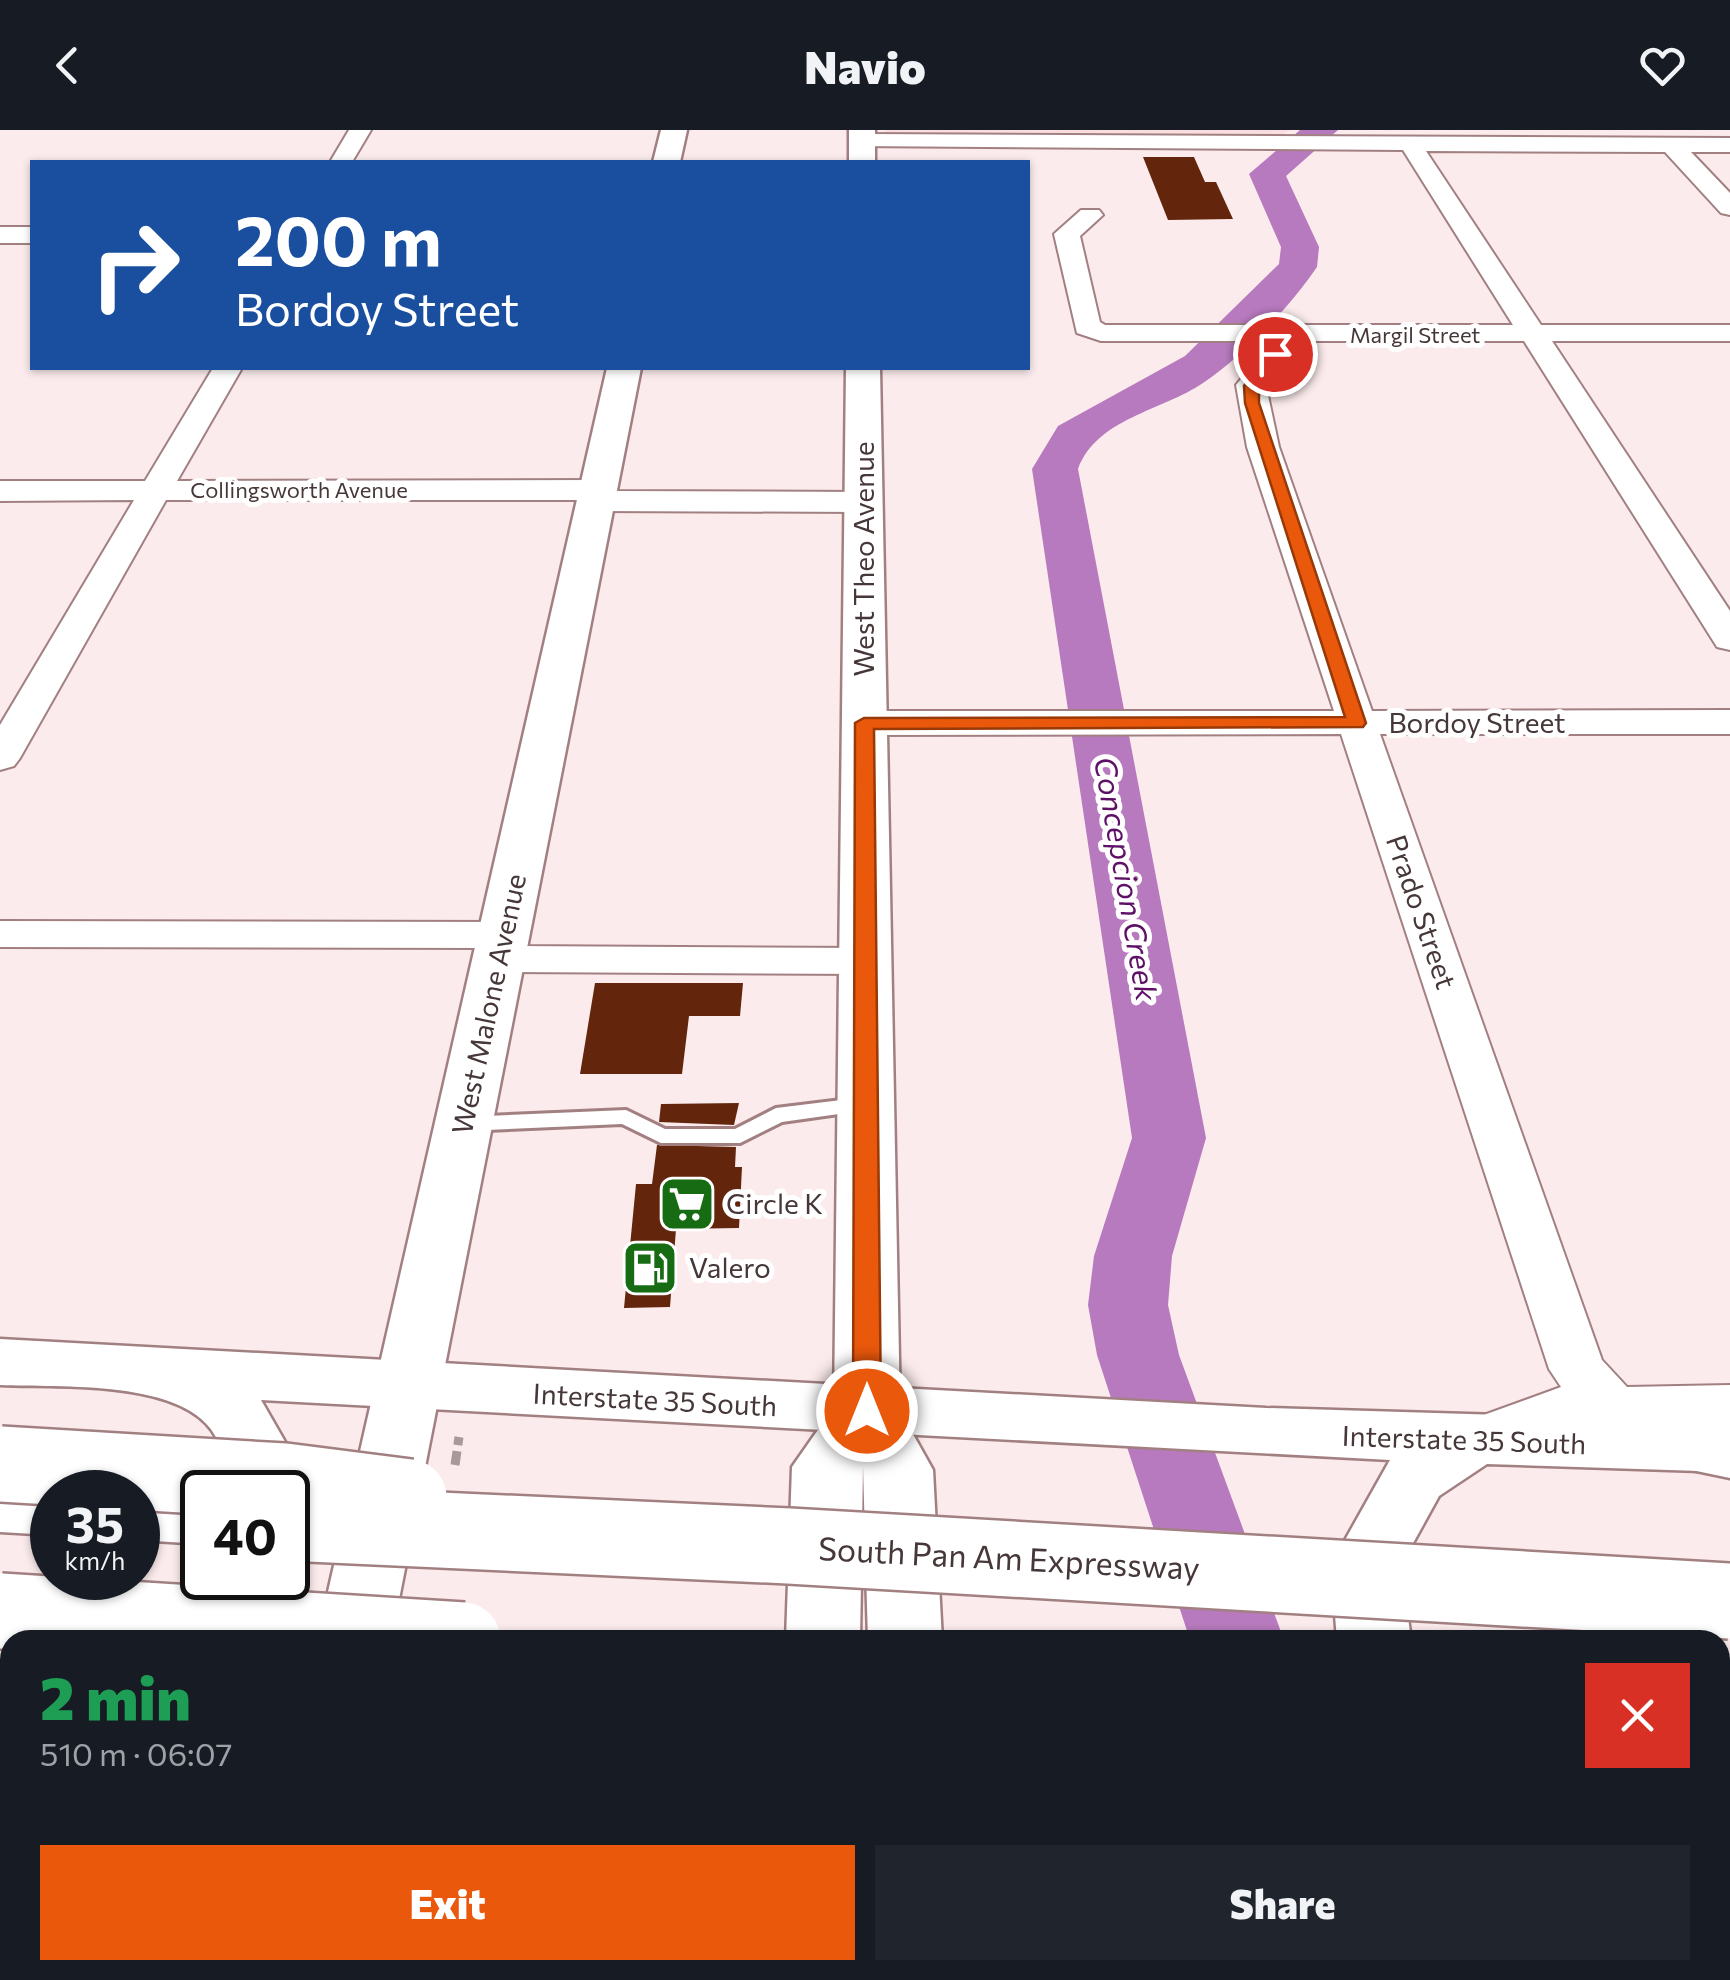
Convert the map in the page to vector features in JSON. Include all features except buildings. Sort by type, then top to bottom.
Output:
[{"type":"main road","points":[[667,160],[674,130]]},
{"type":"main road","name":"West Malone Avenue","points":[[356,1630],[624,370]]},
{"type":"main road","name":"West Theo Avenue","points":[[863,370],[867,1411],[899,1470],[905,1630]]},
{"type":"main road","name":"Interstate 35 South","points":[[0,1362],[1470,1442],[1719,1438]]},
{"type":"main road","points":[[162,1368],[226,1402],[246,1424],[260,1457],[258,1470]]},
{"type":"main road","points":[[823,1630],[826,1467],[867,1411]]},
{"type":"main road","points":[[1373,1630],[1366,1566],[1414,1478],[1470,1442]]},
{"type":"main road","points":[[0,1464],[284,1481],[789,1546]]},
{"type":"main road","points":[[0,1506],[30,1508]]},
{"type":"main road","name":"South Pan Am Expressway","points":[[310,1524],[789,1546],[1730,1601]]},
{"type":"main road","points":[[219,1630],[227,1600]]},
{"type":"main road","points":[[0,1611],[303,1630]]},
{"type":"street","points":[[342,160],[360,130]]},
{"type":"street","points":[[862,144],[1730,145]]},
{"type":"street","points":[[1672,145],[1730,208]]},
{"type":"street","points":[[1411,146],[1730,638]]},
{"type":"street","name":"Margil Street","points":[[1090,215],[1066,234],[1086,327],[1101,333],[1730,334]]},
{"type":"street","points":[[0,235],[30,235]]},
{"type":"street","name":"Prado Street","points":[[1279,335],[1252,386],[1252,403],[1356,723],[1577,1370],[1612,1406],[1719,1438]]},
{"type":"street","points":[[0,758],[159,490],[225,370]]},
{"type":"street","name":"Collingsworth Avenue","points":[[0,490],[864,502]]},
{"type":"street","name":"Bordoy Street","points":[[864,723],[1730,722]]},
{"type":"street","points":[[0,934],[501,946],[865,961]]},
{"type":"street","points":[[1470,1442],[1561,1408],[1612,1406]]},
{"type":"lane","points":[[464,1124],[626,1117],[660,1136],[740,1136],[776,1115],[866,1104]]},
{"type":"shaded area","points":[[885,130],[1290,130],[1278,137],[886,134]]},
{"type":"waterway","name":"Concepcion Creek","points":[[1234,1630],[1138,1355],[1128,1305],[1133,1256],[1169,1138],[1055,469],[1074,436],[1110,412],[1169,385],[1200,365],[1298,267],[1300,247],[1267,174],[1321,130]]},
{"type":"place","name":"Circle K","points":[[687,1204]]},
{"type":"place","name":"Valero","points":[[650,1268]]},
{"type":"route","points":[[867,1411],[864,723],[1356,723],[1263,447],[1252,403],[1252,386],[1258,373],[1275,354]]}]
